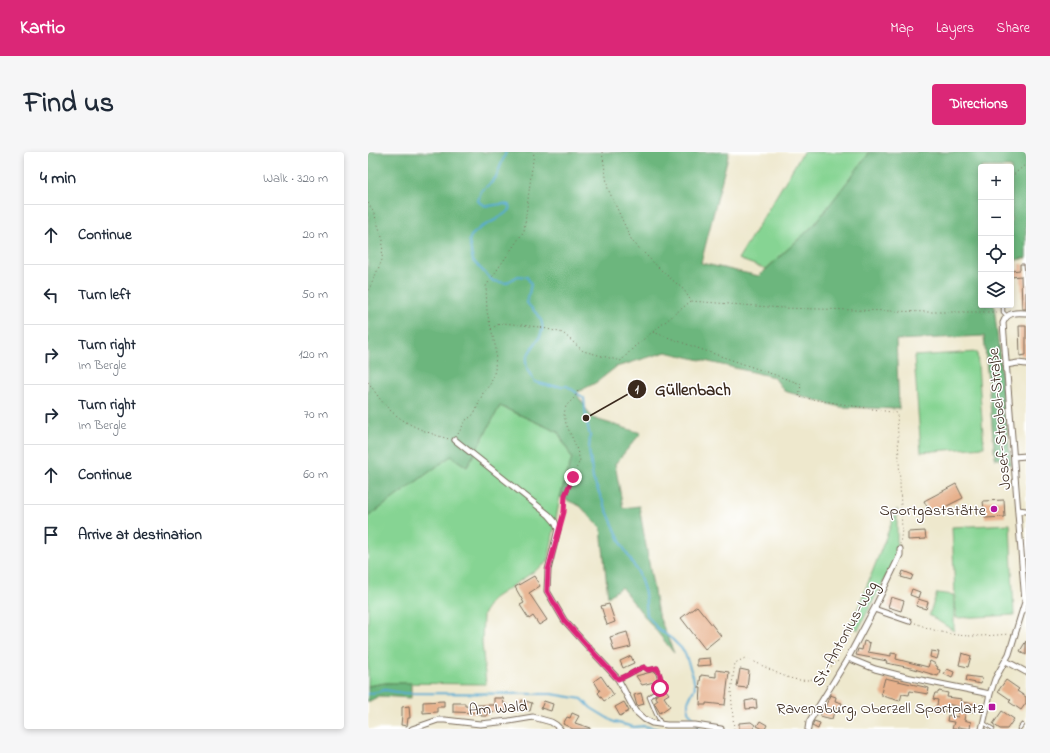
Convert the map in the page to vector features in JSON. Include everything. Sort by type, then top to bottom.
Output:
[{"type":"street","points":[[1005,314],[1015,312],[1026,313]]},
{"type":"street","name":"Josef-Strobel-Straße","points":[[982,729],[995,679],[1010,654],[1026,602],[1006,365],[1003,323],[1005,314]]},
{"type":"street","points":[[1006,365],[1026,364]]},
{"type":"street","points":[[455,440],[549,515],[555,522],[558,529],[548,570],[547,591],[564,620],[618,679],[635,711],[644,719],[652,723],[665,726],[695,725],[721,729]]},
{"type":"street","points":[[1014,457],[1026,456]]},
{"type":"street","points":[[1018,510],[1026,511]]},
{"type":"street","name":"St.-Antonius-Weg","points":[[808,729],[809,722],[848,658],[874,609],[900,556],[900,549]]},
{"type":"street","points":[[874,609],[909,621]]},
{"type":"street","points":[[848,658],[875,669],[906,677],[990,694]]},
{"type":"street","points":[[1006,661],[1026,672]]},
{"type":"street","name":"Am Wald","points":[[412,729],[438,720],[480,724],[533,717],[551,722],[560,729]]},
{"type":"lane","points":[[1004,308],[1005,314]]},
{"type":"lane","points":[[618,679],[644,667],[648,670],[657,668],[662,685],[649,697],[656,714],[665,726]]},
{"type":"lane","points":[[984,723],[993,729]]},
{"type":"lane","points":[[1019,729],[1022,725]]},
{"type":"path","points":[[368,382],[386,406],[396,416],[420,429],[438,436],[455,440],[466,420],[472,416],[476,410],[483,393],[491,383],[495,370],[496,349],[487,312],[486,286],[524,231],[534,152]]},
{"type":"path","points":[[602,152],[608,189],[632,241],[661,270],[684,290],[691,301]]},
{"type":"path","points":[[1014,174],[1026,164]]},
{"type":"path","points":[[368,203],[374,212],[382,240],[382,260],[368,292]]},
{"type":"path","points":[[491,330],[497,325],[503,323],[539,327],[563,333],[583,351],[620,361],[634,347],[691,301],[782,308],[1005,314]]},
{"type":"path","points":[[653,332],[700,350],[801,384],[799,398],[897,413],[902,530],[900,549]]},
{"type":"path","points":[[558,529],[564,512],[565,495],[580,460],[576,444],[566,424],[564,414],[566,406],[575,397],[579,389]]},
{"type":"path","points":[[909,621],[940,632],[962,636],[1016,634]]},
{"type":"path","points":[[734,729],[731,692],[735,663],[745,658],[755,661],[795,680],[810,680],[822,674],[836,662],[848,658]]},
{"type":"green space","points":[[368,152],[729,152],[701,263],[759,276],[815,224],[870,152],[1026,152],[1026,258],[1014,260],[1014,164],[978,164],[978,308],[994,308],[1011,464],[1003,465],[1002,459],[995,459],[984,336],[896,340],[899,409],[840,407],[784,391],[774,377],[666,352],[616,367],[597,382],[576,393],[592,418],[641,433],[615,464],[623,508],[639,506],[658,614],[674,653],[621,587],[608,597],[601,528],[580,506],[560,497],[572,458],[558,432],[500,406],[467,467],[451,456],[368,517]]},
{"type":"green space","points":[[803,152],[870,152],[815,224],[766,269],[738,259]]},
{"type":"green space","points":[[977,352],[984,447],[921,452],[914,356]]},
{"type":"green space","points":[[500,406],[558,432],[572,458],[560,497],[548,562],[491,600],[483,615],[482,643],[486,684],[385,683],[368,686],[368,517],[451,456],[467,467]]},
{"type":"green space","points":[[897,509],[897,556],[858,630],[851,626]]},
{"type":"green space","points":[[1010,524],[1014,615],[956,618],[952,527]]},
{"type":"green space","points":[[937,593],[954,595],[954,631],[929,615]]},
{"type":"green space","points":[[385,683],[411,683],[411,698],[379,696],[368,702],[368,686]]},
{"type":"building","points":[[1020,264],[1024,264],[1026,309],[1022,309],[1021,276],[1014,277],[1014,271],[1020,270]]},
{"type":"building","points":[[1019,326],[1026,326],[1026,355],[1020,356]]},
{"type":"building","points":[[956,484],[963,498],[931,514],[924,501]]},
{"type":"building","name":"Sportgaststätte","points":[[1004,500],[1005,517],[985,518],[983,501]]},
{"type":"building","points":[[925,531],[926,539],[908,540],[908,532]]},
{"type":"building","points":[[903,571],[913,575],[911,580],[901,577]]},
{"type":"building","points":[[534,576],[540,586],[529,593],[547,620],[539,625],[533,616],[529,619],[520,605],[524,603],[515,587]]},
{"type":"building","points":[[912,589],[920,592],[918,598],[910,595]]},
{"type":"building","points":[[891,597],[904,601],[901,611],[888,607]]},
{"type":"building","points":[[918,599],[928,602],[926,609],[916,606]]},
{"type":"building","points":[[609,604],[615,622],[607,625],[601,606]]},
{"type":"building","points":[[697,606],[721,636],[705,649],[681,618]]},
{"type":"building","points":[[627,632],[631,647],[614,651],[610,637]]},
{"type":"building","points":[[864,641],[870,643],[868,652],[891,656],[891,653],[897,654],[896,659],[928,667],[930,661],[936,664],[938,667],[937,669],[940,670],[938,676],[911,668],[886,663],[887,661],[856,655],[858,649],[862,650]]},
{"type":"building","points":[[1026,641],[1026,655],[1020,651]]},
{"type":"building","points":[[931,651],[939,652],[937,659],[930,657]]},
{"type":"building","points":[[962,653],[971,656],[968,667],[959,665]]},
{"type":"building","points":[[631,656],[634,663],[623,668],[620,661]]},
{"type":"building","points":[[710,658],[711,665],[697,666],[697,659]]},
{"type":"building","points":[[740,669],[749,671],[747,688],[737,687]]},
{"type":"building","points":[[947,669],[954,672],[952,678],[944,674]]},
{"type":"building","points":[[716,670],[729,672],[725,705],[706,703],[706,705],[700,705],[701,688],[699,688],[701,675],[716,677]]},
{"type":"building","points":[[655,671],[658,681],[642,685],[636,676]]},
{"type":"building","points":[[601,676],[614,695],[604,701],[598,693],[600,691],[594,681]]},
{"type":"building","points":[[967,676],[982,678],[981,684],[966,681]]},
{"type":"building","points":[[885,678],[929,688],[928,694],[910,691],[909,695],[902,694],[900,701],[882,696],[881,693]]},
{"type":"building","points":[[1006,680],[1019,689],[1017,691],[1026,697],[1026,703],[1021,710],[1009,702],[1011,700],[998,691]]},
{"type":"building","points":[[665,689],[669,694],[664,697],[670,706],[660,713],[654,703],[658,700],[655,696]]},
{"type":"building","points":[[939,691],[948,693],[947,697],[962,699],[961,702],[975,704],[973,712],[966,710],[964,720],[971,722],[970,729],[958,727],[957,729],[952,729],[954,722],[947,721],[948,715],[958,717],[960,707],[947,704],[945,712],[936,710],[938,700],[933,699],[935,693],[938,693]]},
{"type":"building","points":[[641,693],[644,704],[637,706],[634,695]]},
{"type":"building","points":[[830,695],[836,697],[835,701],[842,703],[840,710],[835,708],[832,719],[820,716]]},
{"type":"building","points":[[494,698],[503,698],[507,711],[487,712],[487,716],[481,716],[481,713],[453,712],[453,703],[465,703],[465,706],[475,707],[475,705],[494,705]]},
{"type":"building","points":[[756,699],[757,708],[746,709],[745,701]]},
{"type":"building","points":[[522,700],[532,703],[530,711],[520,708]]},
{"type":"building","points":[[444,701],[444,707],[437,707],[437,712],[423,713],[423,702]]},
{"type":"building","points":[[544,701],[553,704],[551,711],[541,708]]},
{"type":"building","points":[[624,702],[629,711],[620,716],[615,707]]},
{"type":"building","points":[[409,706],[410,718],[408,718],[407,726],[401,725],[402,707]]},
{"type":"building","points":[[1002,711],[1014,719],[1007,729],[1000,729],[993,724]]},
{"type":"building","points":[[572,713],[579,716],[575,723],[590,729],[573,729],[563,724],[567,717],[570,718]]},
{"type":"building","points":[[760,721],[767,725],[765,729],[757,726]]},
{"type":"building","points":[[814,721],[820,723],[818,729],[812,726]]},
{"type":"building","points":[[751,722],[755,725],[753,729],[739,729],[739,723]]},
{"type":"waterway","points":[[506,152],[496,177],[481,191],[478,201],[487,206],[503,204],[509,205],[510,210],[480,228],[471,236],[469,241],[473,261],[493,281],[506,283],[518,276],[527,277],[531,284],[527,303],[540,318],[542,332],[529,352],[526,365],[535,382],[550,386],[567,386],[584,398],[590,436],[589,450],[593,479],[622,545],[639,574],[645,593],[647,615],[657,628],[672,639],[684,651],[693,676],[695,687],[688,702],[688,711],[700,729]]},
{"type":"waterway","points":[[368,694],[385,690],[403,693],[552,694],[582,699],[591,708],[614,722],[634,727],[644,726],[658,729]]},
{"type":"place","name":"Güllenbach","points":[[586,418]]},
{"type":"place","name":"Sportgaststätte","points":[[994,509]]},
{"type":"place","name":"Ravensburg, Oberzell Sportplatz","points":[[992,707]]},
{"type":"route","points":[[573,477],[565,495],[564,512],[558,529],[548,570],[547,591],[564,620],[618,679],[644,667],[648,670],[657,668],[662,685],[660,688]]}]
